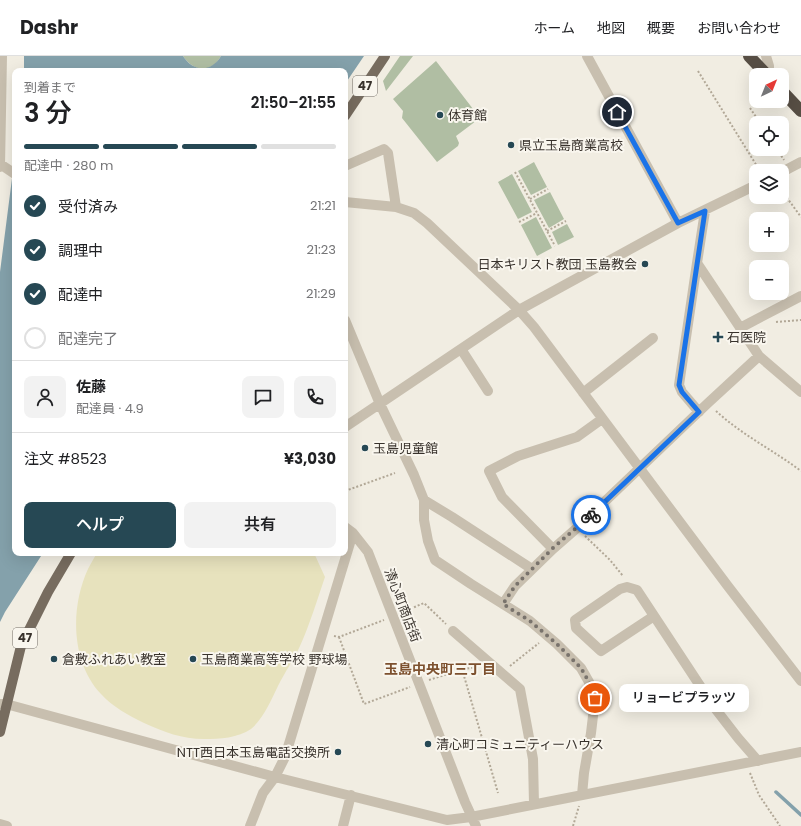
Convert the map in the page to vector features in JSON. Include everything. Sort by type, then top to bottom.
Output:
[{"type":"highway","points":[[749,56],[761,68]]},
{"type":"highway","points":[[789,98],[801,111]]},
{"type":"main road","name":"47","points":[[348,112],[385,56]]},
{"type":"main road","name":"47","points":[[0,732],[3,704],[21,646],[48,592],[69,556]]},
{"type":"street","points":[[0,167],[2,56]]},
{"type":"street","points":[[586,56],[678,223]]},
{"type":"street","points":[[766,56],[769,68]]},
{"type":"street","points":[[348,165],[384,149],[388,153],[396,207]]},
{"type":"street","points":[[789,168],[801,162]]},
{"type":"street","points":[[0,164],[12,173]]},
{"type":"street","points":[[348,424],[519,310],[678,223],[749,189]]},
{"type":"street","points":[[348,202],[396,207],[414,213],[427,223],[519,310],[801,681]]},
{"type":"street","points":[[699,412],[682,392],[679,385],[705,211]]},
{"type":"street","points":[[697,263],[759,356],[801,392]]},
{"type":"street","points":[[740,328],[801,296]]},
{"type":"street","points":[[348,327],[380,404],[402,448],[424,500],[424,520],[436,560],[530,621],[581,668],[589,682],[595,698],[582,795]]},
{"type":"street","points":[[582,393],[653,338]]},
{"type":"street","points":[[461,349],[488,391]]},
{"type":"street","points":[[503,604],[515,586],[553,548],[577,528],[759,356]]},
{"type":"street","points":[[553,548],[502,497],[489,471],[518,456],[577,437],[602,419]]},
{"type":"street","points":[[424,500],[532,569]]},
{"type":"street","name":"清心町商店街","points":[[349,530],[368,552],[473,822]]},
{"type":"street","points":[[250,826],[262,793],[275,777],[285,757],[323,632],[342,556]]},
{"type":"street","points":[[654,616],[601,650],[576,628],[576,620],[620,588],[627,586],[637,590],[714,707],[758,761]]},
{"type":"street","points":[[453,631],[520,689],[530,736],[533,759],[534,804]]},
{"type":"street","points":[[3,704],[275,777],[448,820],[473,822],[534,804],[801,752]]},
{"type":"street","points":[[343,826],[351,795]]},
{"type":"street","points":[[0,824],[7,826]]},
{"type":"path","points":[[698,71],[756,164]]},
{"type":"path","points":[[750,108],[755,116]]},
{"type":"path","points":[[515,172],[555,246]]},
{"type":"path","points":[[530,200],[548,189]]},
{"type":"path","points":[[789,201],[801,217]]},
{"type":"path","points":[[519,222],[537,213]]},
{"type":"path","points":[[547,231],[566,221]]},
{"type":"path","points":[[708,403],[728,422],[801,470]]},
{"type":"path","points":[[348,491],[395,473]]},
{"type":"path","points":[[577,528],[610,560],[634,589]]},
{"type":"path","points":[[323,632],[339,637],[424,603],[453,631]]},
{"type":"path","points":[[339,637],[364,704],[462,669],[497,670],[548,636]]},
{"type":"path","points":[[462,669],[498,793]]},
{"type":"path","points":[[747,763],[759,795],[780,826]]},
{"type":"path","points":[[573,826],[582,795]]},
{"type":"green space","points":[[183,56],[221,56],[217,62],[207,68],[197,68]]},
{"type":"green space","points":[[400,56],[413,56],[386,91],[383,81]]},
{"type":"green space","name":"体育館","points":[[436,61],[480,118],[456,136],[459,143],[458,146],[437,162],[402,118],[403,111],[393,99]]},
{"type":"green space","points":[[534,162],[547,187],[531,195],[518,171]]},
{"type":"green space","points":[[512,174],[532,212],[518,219],[498,182]]},
{"type":"green space","points":[[550,192],[564,219],[549,228],[534,200]]},
{"type":"green space","points":[[536,217],[552,248],[537,256],[521,225]]},
{"type":"green space","points":[[567,224],[574,237],[558,245],[552,232]]},
{"type":"sand","name":"玉島商業高等学校 野球場","points":[[95,556],[315,556],[325,577],[304,638],[260,720],[251,729],[235,736],[196,739],[173,734],[132,717],[106,699],[91,681],[79,651],[76,634],[78,600],[88,569]]},
{"type":"water","points":[[24,56],[183,56],[197,68],[24,68]]},
{"type":"water","points":[[221,56],[364,56],[348,80],[348,68],[207,68],[217,62]]},
{"type":"water","points":[[12,178],[12,556],[41,556],[0,622],[0,272]]},
{"type":"waterway","points":[[776,792],[801,815]]},
{"type":"way so far","points":[[591,515],[553,548],[515,586],[503,604],[530,621],[557,644],[581,668],[589,682],[595,698]]},
{"type":"place","name":"体育館","points":[[440,115]]},
{"type":"place","name":"県立玉島商業高校","points":[[511,145]]},
{"type":"place","name":"日本キリスト教団 玉島教会","points":[[645,264]]},
{"type":"place","name":"石医院","points":[[718,337]]},
{"type":"place","name":"玉島児童館","points":[[365,448]]},
{"type":"place","name":"倉敷ふれあい教室","points":[[54,659]]},
{"type":"place","name":"玉島商業高等学校 野球場","points":[[193,659]]},
{"type":"place","name":"リョービプラッツ","points":[[595,698]]},
{"type":"place","name":"清心町コミュニティーハウス","points":[[428,744]]},
{"type":"place","name":"NTT西日本玉島電話交換所","points":[[338,752]]},
{"type":"district","name":"玉島中央町三丁目","points":[[440,669]]},
{"type":"route","points":[[591,515],[699,412],[682,392],[679,385],[705,211],[678,223],[617,112]]}]
